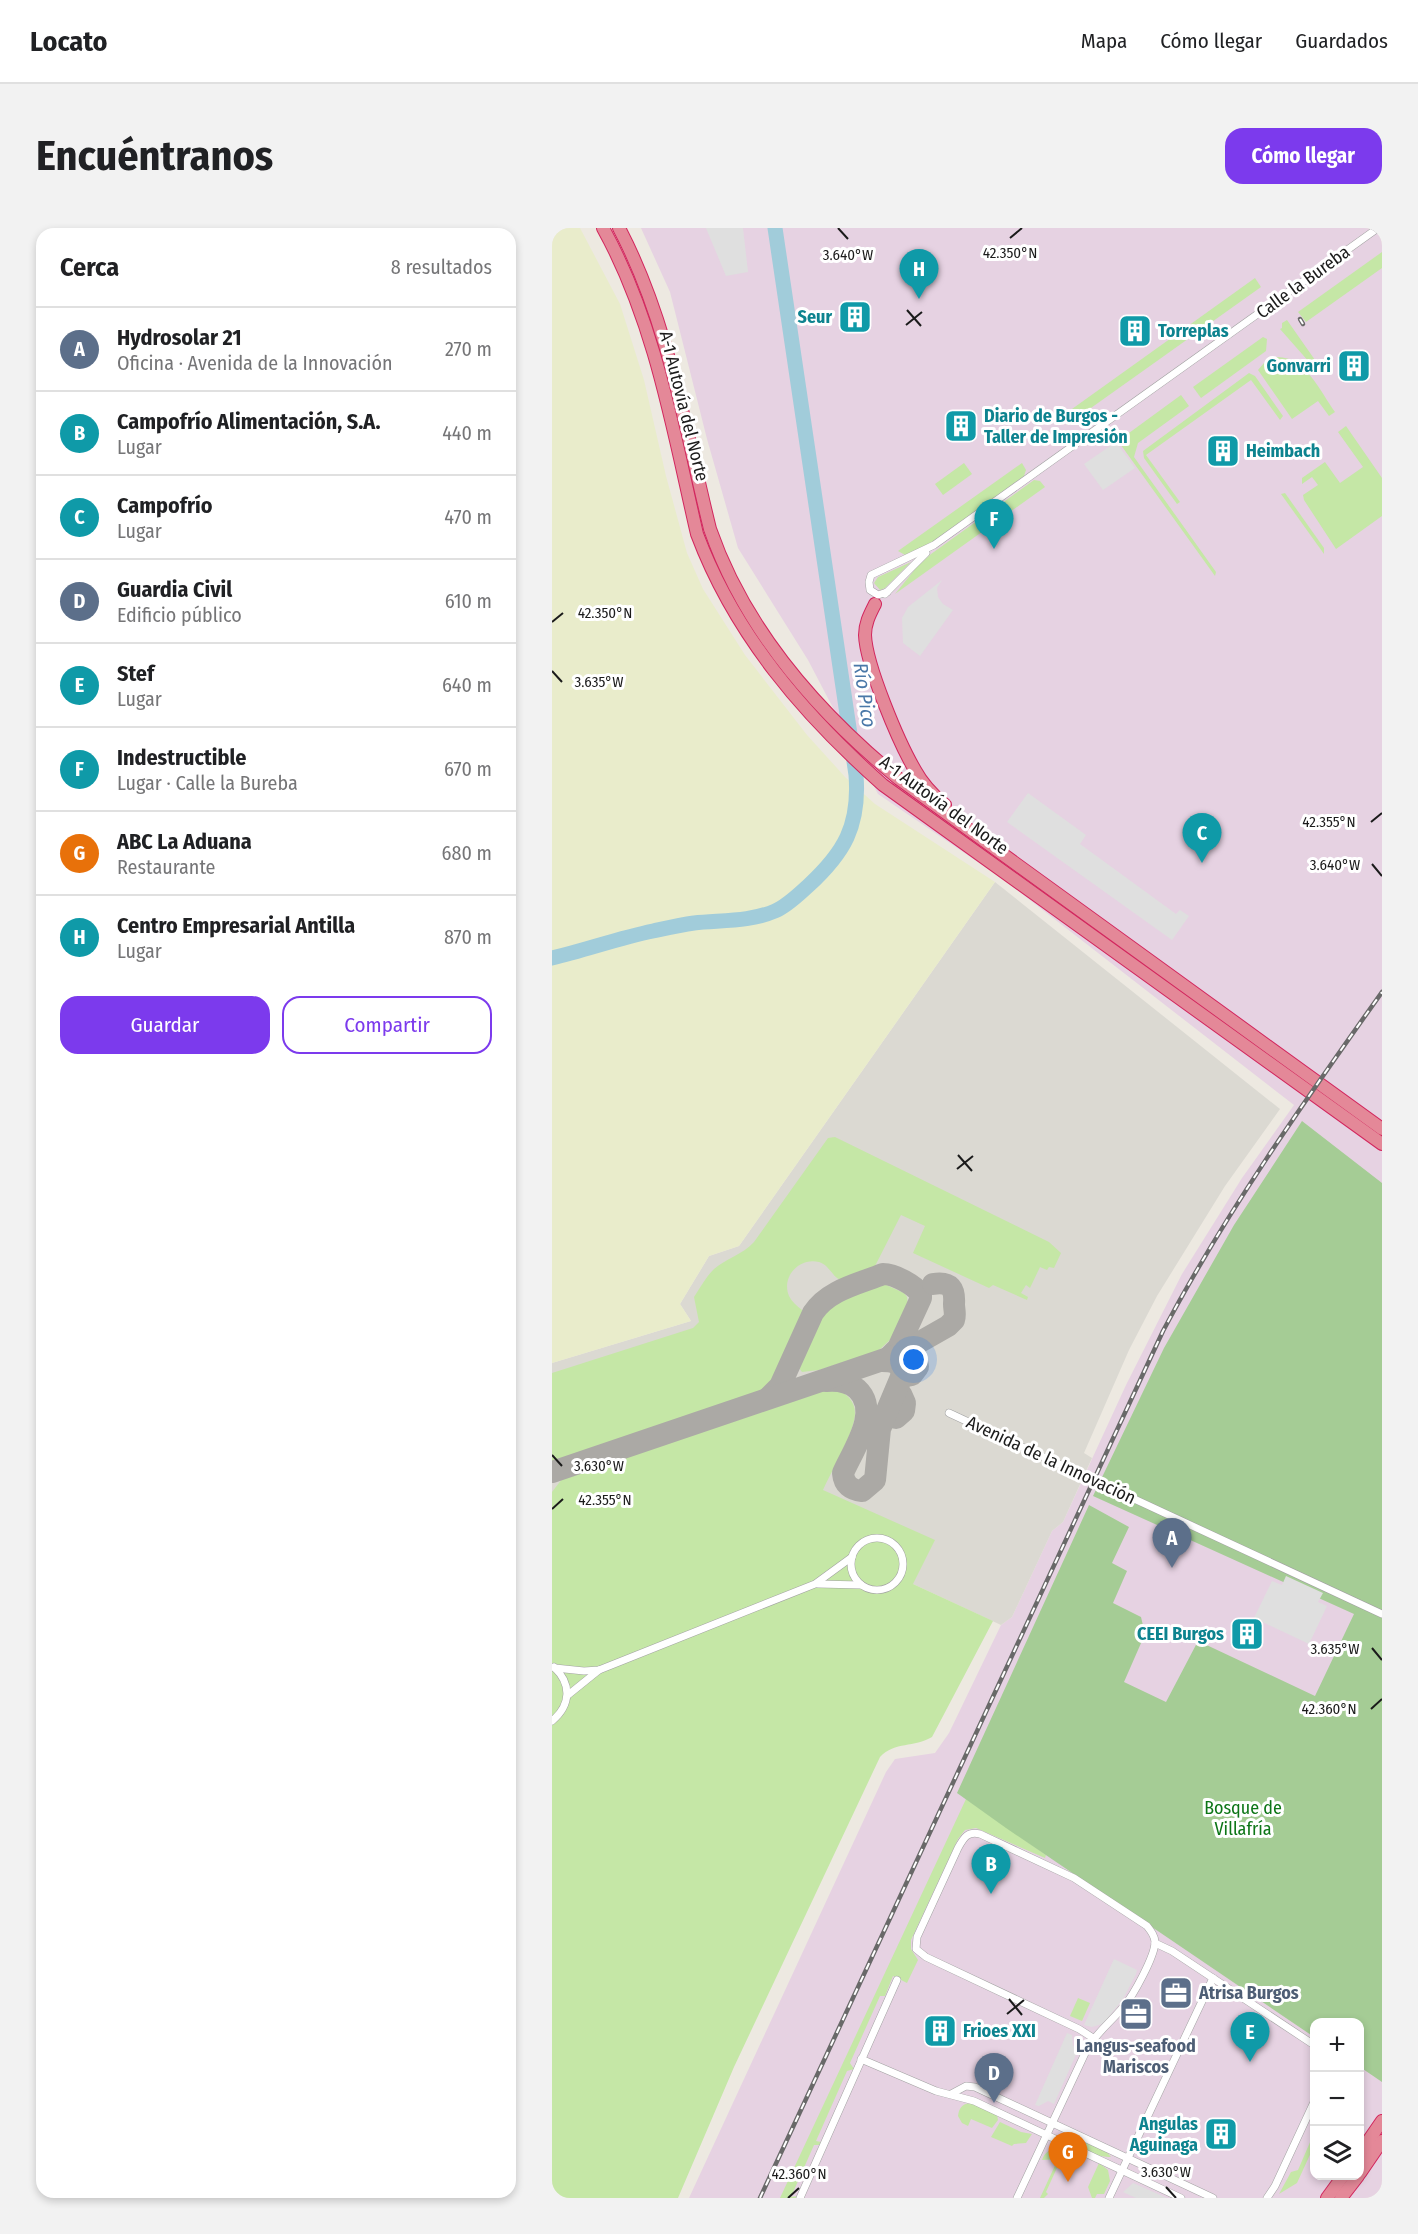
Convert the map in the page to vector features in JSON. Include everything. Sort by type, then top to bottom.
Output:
[{"type":"highway","name":"A-1 Autovía del Norte","points":[[604,228],[644,321],[658,368],[697,534],[716,582],[746,632],[781,681],[842,748],[883,785],[1382,1144]]},
{"type":"highway","name":"A-1 Autovía del Norte","points":[[620,230],[644,284],[664,340],[710,529],[723,564],[733,586],[763,634],[802,686],[861,748],[906,784],[1382,1129]]},
{"type":"highway","points":[[875,604],[866,627],[868,657],[915,771],[938,799],[1071,897],[1095,921]]},
{"type":"highway","points":[[1364,2146],[1382,2121]]},
{"type":"highway","points":[[1364,2166],[1382,2141]]},
{"type":"highway","points":[[1327,2198],[1340,2180]]},
{"type":"highway","points":[[1341,2198],[1354,2180]]},
{"type":"street","name":"Calle la Bureba","points":[[875,604],[934,545],[1378,228]]},
{"type":"street","name":"Calle la Bureba","points":[[887,592],[878,595],[870,590],[871,575],[934,545]]},
{"type":"street","name":"Avenida de la Innovación","points":[[949,1413],[1382,1614]]},
{"type":"street","points":[[815,1584],[862,1586],[875,1590],[892,1586],[902,1572],[902,1555],[891,1542],[874,1538],[858,1545],[852,1557],[851,1569],[854,1577],[862,1586]]},
{"type":"street","points":[[568,1695],[599,1670],[815,1584],[852,1557]]},
{"type":"street","points":[[553,1667],[584,1671],[599,1670]]},
{"type":"street","points":[[552,1721],[566,1705],[568,1695],[562,1675],[553,1667]]},
{"type":"street","points":[[1017,2198],[1094,2038],[1125,2004],[1149,1961],[1155,1943],[1154,1936],[1147,1926],[1074,1878],[981,1834],[970,1833],[961,1842],[917,1937],[916,1949],[926,1957],[1079,2028],[1094,2038]]},
{"type":"street","points":[[1155,1943],[1164,1946],[1310,2042]]},
{"type":"street","points":[[1109,2198],[1213,1978]]},
{"type":"street","points":[[800,2198],[897,1980]]},
{"type":"street","points":[[861,2059],[936,2091],[974,2101],[1181,2198]]},
{"type":"street","points":[[951,2094],[966,2086],[975,2087],[1213,2198]]},
{"type":"street","points":[[1267,2198],[1275,2186],[1310,2111]]},
{"type":"shaded area","points":[[641,228],[1382,228],[1382,2198],[689,2198],[886,1772],[895,1759],[935,1753],[949,1733],[1001,1625],[1012,1617],[1052,1531],[1063,1522],[1126,1385],[1182,1274],[1242,1178],[1294,1105],[1004,880],[878,794],[808,660],[738,548],[707,439],[670,292]]},
{"type":"shaded area","points":[[706,228],[743,228],[748,272],[726,276]]},
{"type":"shaded area","points":[[1116,442],[1135,468],[1103,490],[1084,464]]},
{"type":"shaded area","points":[[942,580],[937,588],[938,597],[943,604],[953,610],[920,656],[903,643],[902,618],[908,607]]},
{"type":"shaded area","points":[[1028,793],[1086,835],[1080,844],[1176,914],[1180,910],[1189,916],[1172,940],[1007,822]]},
{"type":"shaded area","points":[[995,882],[1280,1109],[1225,1186],[1157,1296],[1129,1350],[1084,1453],[1092,1458],[1063,1522],[1052,1531],[1012,1617],[1001,1625],[913,1584],[552,1597],[552,1363],[691,1321],[680,1304],[709,1256],[739,1246]]},
{"type":"shaded area","name":"CEEI Burgos","points":[[1286,1576],[1323,1593],[1318,1602],[1327,1606],[1309,1644],[1254,1618],[1272,1581],[1282,1585]]},
{"type":"shaded area","points":[[1114,1959],[1137,1970],[1136,1974],[1123,1999],[1102,2024],[1092,2027],[1084,2025]]},
{"type":"shaded area","points":[[1067,2033],[1072,2035],[1073,2046],[1079,2048],[1054,2104],[1048,2101],[1039,2106],[1035,2105]]},
{"type":"shaded area","points":[[1133,2183],[1167,2198],[1136,2198],[1123,2192]]},
{"type":"green space","points":[[552,228],[580,228],[620,304],[644,380],[666,476],[687,553],[703,589],[745,655],[807,735],[846,778],[875,804],[995,882],[739,1246],[709,1256],[680,1304],[691,1321],[552,1363]]},
{"type":"green space","points":[[1382,252],[1382,268],[1306,322],[1298,312]]},
{"type":"green space","points":[[1255,278],[1261,287],[1067,425],[1065,414]]},
{"type":"green space","points":[[1287,320],[1315,360],[1310,363],[1280,329],[1282,323]]},
{"type":"green space","points":[[1263,337],[1267,339],[1266,351],[1201,398],[1193,387]]},
{"type":"green space","points":[[1275,357],[1286,358],[1303,368],[1335,412],[1329,416],[1318,401],[1292,419],[1258,370],[1264,363]]},
{"type":"green space","points":[[1249,373],[1255,376],[1283,416],[1280,420],[1251,380],[1146,455],[1180,502],[1177,504],[1144,458],[1143,451]]},
{"type":"green space","points":[[1181,395],[1189,406],[1138,443],[1134,457],[1216,572],[1215,576],[1118,441]]},
{"type":"green space","points":[[1346,426],[1382,478],[1382,516],[1336,549],[1304,500],[1303,495],[1318,485],[1312,477],[1302,484],[1302,478],[1325,462],[1340,483],[1363,467],[1338,432]]},
{"type":"green space","points":[[964,463],[972,474],[943,495],[935,484]]},
{"type":"green space","points":[[1022,463],[1026,470],[1024,476],[932,542],[905,555],[898,551]]},
{"type":"green space","points":[[1034,480],[1040,481],[1045,487],[895,594],[931,554]]},
{"type":"green space","points":[[1285,493],[1324,548],[1324,554],[1281,494]]},
{"type":"green space","points":[[911,562],[885,588],[880,590],[874,583],[878,577]]},
{"type":"green space","name":"Bosque de Villafría","points":[[1302,1121],[1382,1183],[1382,2082],[1364,2070],[1364,2018],[1310,2018],[1310,2034],[957,1793],[1089,1505],[1129,1527],[1112,1563],[1127,1571],[1113,1603],[1141,1617],[1145,1634],[1124,1682],[1166,1702],[1198,1641],[1315,1696],[1354,1614],[1093,1496],[1164,1348],[1234,1225]]},
{"type":"green space","points":[[835,1137],[1049,1242],[1061,1253],[1054,1268],[1049,1267],[1047,1270],[1040,1267],[1030,1288],[1026,1285],[1021,1293],[1028,1297],[1027,1300],[993,1285],[989,1288],[913,1253],[925,1226],[901,1215],[874,1268],[859,1276],[840,1280],[822,1263],[812,1261],[794,1270],[787,1289],[789,1296],[802,1310],[803,1317],[772,1384],[764,1390],[552,1462],[552,1373],[693,1328],[699,1322],[694,1297],[708,1275],[754,1242],[828,1138]]},
{"type":"green space","points":[[882,1283],[904,1293],[907,1297],[908,1305],[892,1338],[878,1351],[819,1370],[802,1372],[798,1363],[817,1321],[827,1307],[833,1301]]},
{"type":"green space","points":[[836,1389],[849,1398],[853,1405],[854,1421],[847,1441],[823,1490],[935,1540],[913,1584],[993,1621],[932,1737],[892,1749],[880,1757],[734,2067],[678,2198],[552,2198],[552,1492],[562,1479],[827,1390]]},
{"type":"green space","points":[[966,1799],[1046,1855],[1045,1858],[976,1828],[965,1830],[958,1839],[911,1940],[911,1949],[918,1960],[907,1983],[893,1976],[885,1996],[880,1996],[850,2063],[854,2069],[847,2071],[816,2141],[821,2142],[819,2145],[814,2145],[791,2197],[797,2196],[796,2198],[780,2198]]},
{"type":"green space","points":[[1078,1998],[1090,2003],[1082,2021],[1070,2016]]},
{"type":"green space","points":[[970,2103],[997,2115],[998,2120],[992,2128],[971,2119],[968,2126],[962,2123],[958,2116],[959,2111],[963,2105]]},
{"type":"green space","points":[[1000,2122],[1021,2132],[1032,2134],[1026,2143],[1012,2146],[991,2137]]},
{"type":"green space","points":[[1070,2136],[1075,2136],[1105,2150],[1111,2157],[1082,2150],[1068,2139]]},
{"type":"green space","points":[[1310,2142],[1310,2155],[1297,2183],[1279,2194],[1291,2172],[1298,2170]]},
{"type":"green space","points":[[1062,2146],[1066,2148],[1046,2192],[1048,2194],[1040,2198],[1058,2159],[1042,2160],[1043,2157],[1049,2150]]},
{"type":"green space","points":[[1099,2163],[1108,2170],[1110,2181],[1104,2194],[1097,2194],[1095,2198],[1092,2198],[1088,2187]]},
{"type":"waterway","name":"Río Pico","points":[[552,958],[668,928],[694,923],[745,919],[775,911],[796,897],[821,874],[840,850],[852,824],[857,793],[856,775],[775,228]]},
{"type":"taxiway","points":[[768,1398],[780,1386],[813,1313],[819,1305],[835,1293],[883,1274],[904,1281],[921,1294],[898,1348],[889,1357]]},
{"type":"taxiway","points":[[552,1472],[897,1355],[948,1326],[954,1320],[953,1290],[948,1285],[933,1284]]},
{"type":"taxiway","points":[[892,1358],[912,1356],[918,1367],[912,1375],[901,1377],[885,1415],[896,1418],[904,1411],[905,1403],[901,1394]]},
{"type":"taxiway","points":[[826,1381],[850,1384],[864,1398],[866,1419],[863,1431],[843,1473],[849,1486],[862,1491],[875,1480],[880,1429],[902,1376],[896,1364],[882,1361]]},
{"type":"railway","points":[[1300,319],[1303,324]]},
{"type":"railway","points":[[760,2198],[1163,1331],[1239,1200],[1382,992]]},
{"type":"place","name":"Centro Empresarial Antilla","points":[[919,299]]},
{"type":"place","name":"Seur","points":[[855,317]]},
{"type":"place","name":"Torreplas","points":[[1135,331]]},
{"type":"place","name":"Gonvarri","points":[[1354,366]]},
{"type":"place","name":"Diario de Burgos - Taller de Impresión","points":[[961,426]]},
{"type":"place","name":"Heimbach","points":[[1223,451]]},
{"type":"place","name":"Indestructible","points":[[994,549]]},
{"type":"place","name":"Campofrío","points":[[1202,863]]},
{"type":"place","name":"Hydrosolar 21","points":[[1172,1568]]},
{"type":"place","name":"CEEI Burgos","points":[[1247,1634]]},
{"type":"place","name":"Campofrío Alimentación, S.A.","points":[[991,1894]]},
{"type":"place","name":"Atrisa Burgos","points":[[1176,1993]]},
{"type":"place","name":"Langus-seafood Mariscos","points":[[1136,2014]]},
{"type":"place","name":"Frioes XXI","points":[[940,2031]]},
{"type":"place","name":"Stef","points":[[1250,2062]]},
{"type":"place","name":"Guardia Civil","points":[[994,2103]]},
{"type":"place","name":"Angulas Aguinaga","points":[[1221,2134]]},
{"type":"place","name":"ABC La Aduana","points":[[1068,2182]]}]
